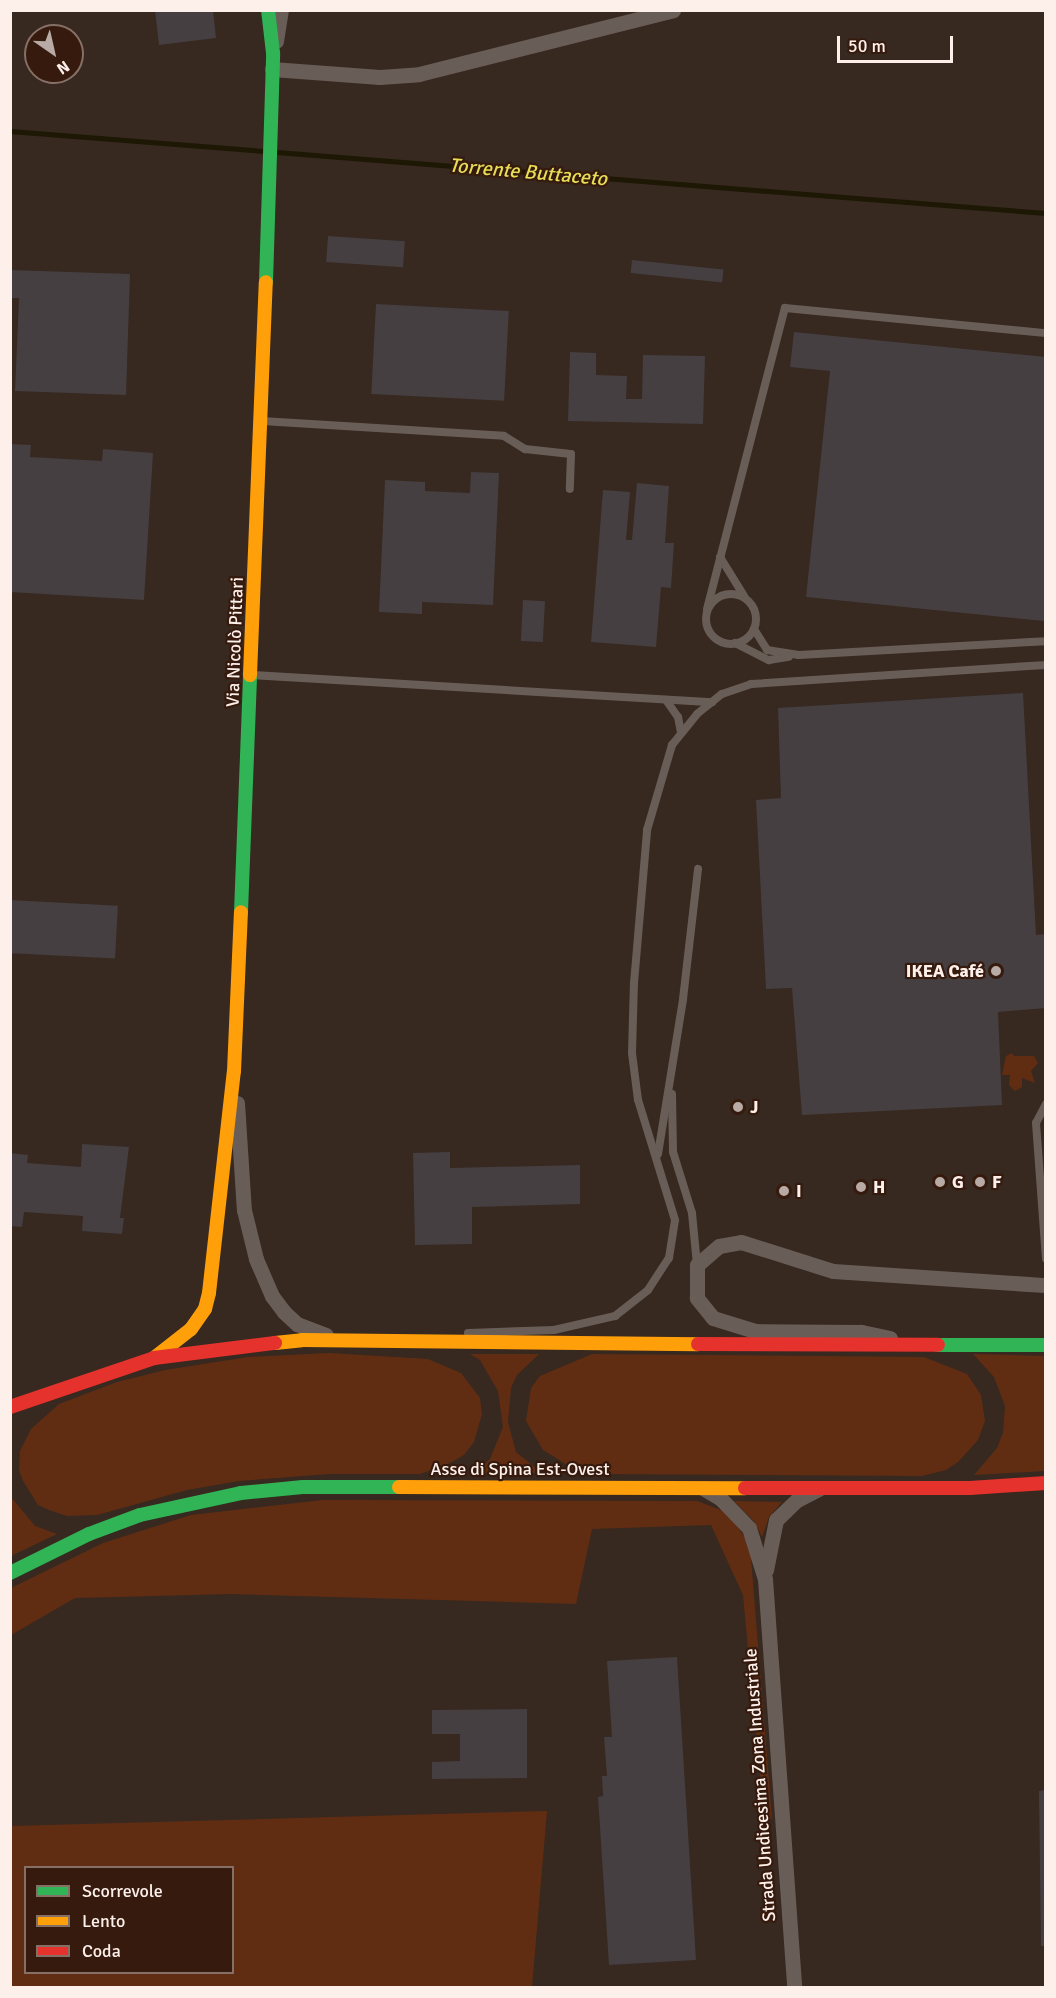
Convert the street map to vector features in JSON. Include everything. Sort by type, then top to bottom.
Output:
[{"type":"main road","name":"Via Nicolò Pittari","points":[[154,1358],[191,1329],[207,1301],[234,1071],[252,675],[269,215],[273,53],[268,10]]},
{"type":"main road","points":[[10,1407],[154,1358],[302,1340],[1046,1345]]},
{"type":"main road","name":"Asse di Spina Est-Ovest","points":[[10,1573],[89,1534],[140,1515],[241,1493],[303,1487],[969,1488],[1046,1483]]},
{"type":"street","points":[[273,53],[281,10]]},
{"type":"street","points":[[272,69],[380,77],[419,74],[673,10]]},
{"type":"street","points":[[234,1071],[244,1210],[250,1242],[272,1296],[297,1324],[324,1335],[362,1340]]},
{"type":"street","points":[[910,1343],[861,1332],[784,1332],[735,1326],[713,1318],[697,1298],[698,1265],[718,1246],[741,1242],[833,1271],[1046,1285]]},
{"type":"street","points":[[701,1486],[721,1499],[750,1528],[765,1579]]},
{"type":"street","points":[[765,1579],[776,1520],[797,1500],[826,1486]]},
{"type":"street","name":"Strada Undicesima Zona Industriale","points":[[765,1579],[794,1988]]},
{"type":"lane","points":[[754,629],[746,639],[735,644],[726,644],[711,634],[707,627],[707,609],[785,308],[1046,333]]},
{"type":"lane","points":[[260,421],[504,436],[525,449],[571,454],[570,489]]},
{"type":"lane","points":[[720,557],[755,611],[754,629],[767,650],[799,654]]},
{"type":"lane","points":[[707,609],[719,596],[727,593],[745,597]]},
{"type":"lane","points":[[735,644],[769,660],[799,654],[1046,641]]},
{"type":"lane","points":[[404,1342],[431,1333],[554,1330],[615,1316],[633,1304],[662,1273],[673,1240],[675,1220],[638,1100],[632,1053],[634,983],[647,830],[672,745],[681,733],[712,702],[752,684],[1046,665]]},
{"type":"lane","points":[[252,675],[712,702]]},
{"type":"lane","points":[[666,700],[678,717],[681,733]]},
{"type":"lane","points":[[657,1161],[672,1071],[698,869]]},
{"type":"lane","points":[[672,1071],[674,1152],[692,1213],[698,1265]]},
{"type":"lane","points":[[1046,1104],[1036,1123],[1042,1233],[1046,1259]]},
{"type":"shaded area","points":[[1012,1053],[1014,1056],[1034,1056],[1038,1063],[1031,1071],[1035,1083],[1022,1078],[1022,1087],[1015,1091],[1009,1085],[1010,1075],[1002,1075],[1006,1056]]},
{"type":"shaded area","points":[[329,1353],[428,1359],[461,1373],[480,1398],[482,1414],[474,1442],[464,1455],[448,1464],[420,1474],[329,1474],[239,1481],[187,1490],[97,1515],[67,1516],[38,1505],[23,1481],[19,1470],[20,1451],[31,1429],[59,1404],[117,1382],[165,1370],[248,1357]]},
{"type":"shaded area","points":[[470,1354],[539,1354],[517,1375],[511,1388],[508,1422],[516,1452],[542,1473],[475,1474],[490,1459],[503,1427],[498,1391],[480,1360]]},
{"type":"shaded area","points":[[592,1354],[924,1357],[967,1374],[981,1395],[985,1421],[978,1440],[958,1462],[946,1470],[922,1476],[593,1474],[572,1468],[543,1450],[526,1421],[531,1388],[540,1376]]},
{"type":"shaded area","points":[[973,1354],[1045,1356],[1045,1471],[974,1475],[997,1448],[1003,1433],[1005,1406],[994,1377]]},
{"type":"shaded area","points":[[11,1497],[35,1526],[57,1534],[11,1556]]},
{"type":"shaded area","points":[[323,1500],[697,1501],[729,1513],[750,1546],[772,1819],[764,1820],[743,1595],[711,1525],[592,1529],[576,1604],[231,1594],[75,1598],[11,1635],[11,1588],[103,1543],[191,1515]]},
{"type":"shaded area","points":[[734,1501],[782,1502],[769,1517],[762,1537],[754,1521]]},
{"type":"shaded area","points":[[547,1811],[532,1987],[11,1987],[11,1826]]},
{"type":"building","points":[[155,10],[213,10],[216,38],[159,45]]},
{"type":"building","points":[[328,236],[405,241],[403,267],[326,262]]},
{"type":"building","points":[[632,260],[723,270],[722,283],[631,273]]},
{"type":"building","points":[[10,270],[130,274],[126,395],[15,391],[19,298],[10,298]]},
{"type":"building","points":[[376,304],[509,311],[504,401],[371,394]]},
{"type":"building","points":[[794,332],[1046,357],[1044,621],[806,597],[830,371],[790,367]]},
{"type":"building","points":[[570,352],[596,353],[596,375],[627,376],[626,399],[642,399],[643,355],[705,356],[703,424],[568,421]]},
{"type":"building","points":[[10,444],[31,445],[30,457],[102,461],[103,449],[153,453],[144,600],[10,592]]},
{"type":"building","points":[[471,472],[499,473],[493,605],[422,602],[422,614],[379,612],[385,480],[425,482],[425,491],[470,493]]},
{"type":"building","points":[[637,483],[669,486],[665,543],[674,543],[671,588],[661,587],[656,647],[591,642],[603,490],[630,492],[626,540],[632,540]]},
{"type":"building","points":[[523,600],[545,601],[543,642],[521,641]]},
{"type":"building","points":[[1023,693],[1036,935],[1046,934],[1046,1008],[998,1012],[1002,1105],[802,1115],[792,988],[766,989],[756,800],[781,798],[778,708]]},
{"type":"building","points":[[10,900],[118,906],[115,959],[10,953]]},
{"type":"building","points":[[82,1144],[129,1147],[120,1218],[124,1218],[122,1234],[82,1231],[83,1216],[24,1212],[22,1227],[10,1226],[10,1153],[28,1155],[27,1163],[81,1167]]},
{"type":"building","points":[[450,1152],[450,1168],[580,1165],[580,1204],[472,1207],[472,1244],[415,1245],[413,1153]]},
{"type":"building","points":[[677,1657],[696,1960],[609,1965],[598,1797],[603,1796],[602,1776],[607,1776],[604,1737],[612,1737],[607,1661]]},
{"type":"building","points":[[527,1709],[527,1778],[432,1779],[432,1762],[460,1761],[460,1734],[432,1734],[432,1710]]},
{"type":"building","points":[[1046,1790],[1046,1946],[1041,1946],[1039,1791]]},
{"type":"waterway","name":"Torrente Buttaceto","points":[[10,131],[265,151]]},
{"type":"waterway","name":"Torrente Buttaceto","points":[[277,152],[1046,213]]},
{"type":"traffic: fast","points":[[266,282],[273,53],[268,10]]},
{"type":"traffic: fast","points":[[241,912],[250,675]]},
{"type":"traffic: fast","points":[[938,1345],[1046,1345]]},
{"type":"traffic: fast","points":[[10,1573],[89,1534],[140,1515],[241,1493],[303,1487],[399,1487]]},
{"type":"traffic: slow","points":[[250,675],[266,282]]},
{"type":"traffic: slow","points":[[154,1358],[191,1329],[205,1309],[209,1293],[234,1071],[241,912]]},
{"type":"traffic: slow","points":[[275,1343],[302,1340],[698,1344]]},
{"type":"traffic: slow","points":[[399,1487],[745,1488]]},
{"type":"traffic: jam","points":[[10,1407],[154,1358],[275,1343]]},
{"type":"traffic: jam","points":[[698,1344],[938,1345]]},
{"type":"traffic: jam","points":[[745,1488],[970,1488],[1046,1483]]},
{"type":"place","name":"IKEA Café","points":[[996,971]]},
{"type":"place","name":"J","points":[[738,1107]]},
{"type":"place","name":"G","points":[[940,1182]]},
{"type":"place","name":"F","points":[[980,1182]]},
{"type":"place","name":"H","points":[[861,1187]]},
{"type":"place","name":"I","points":[[784,1191]]}]
